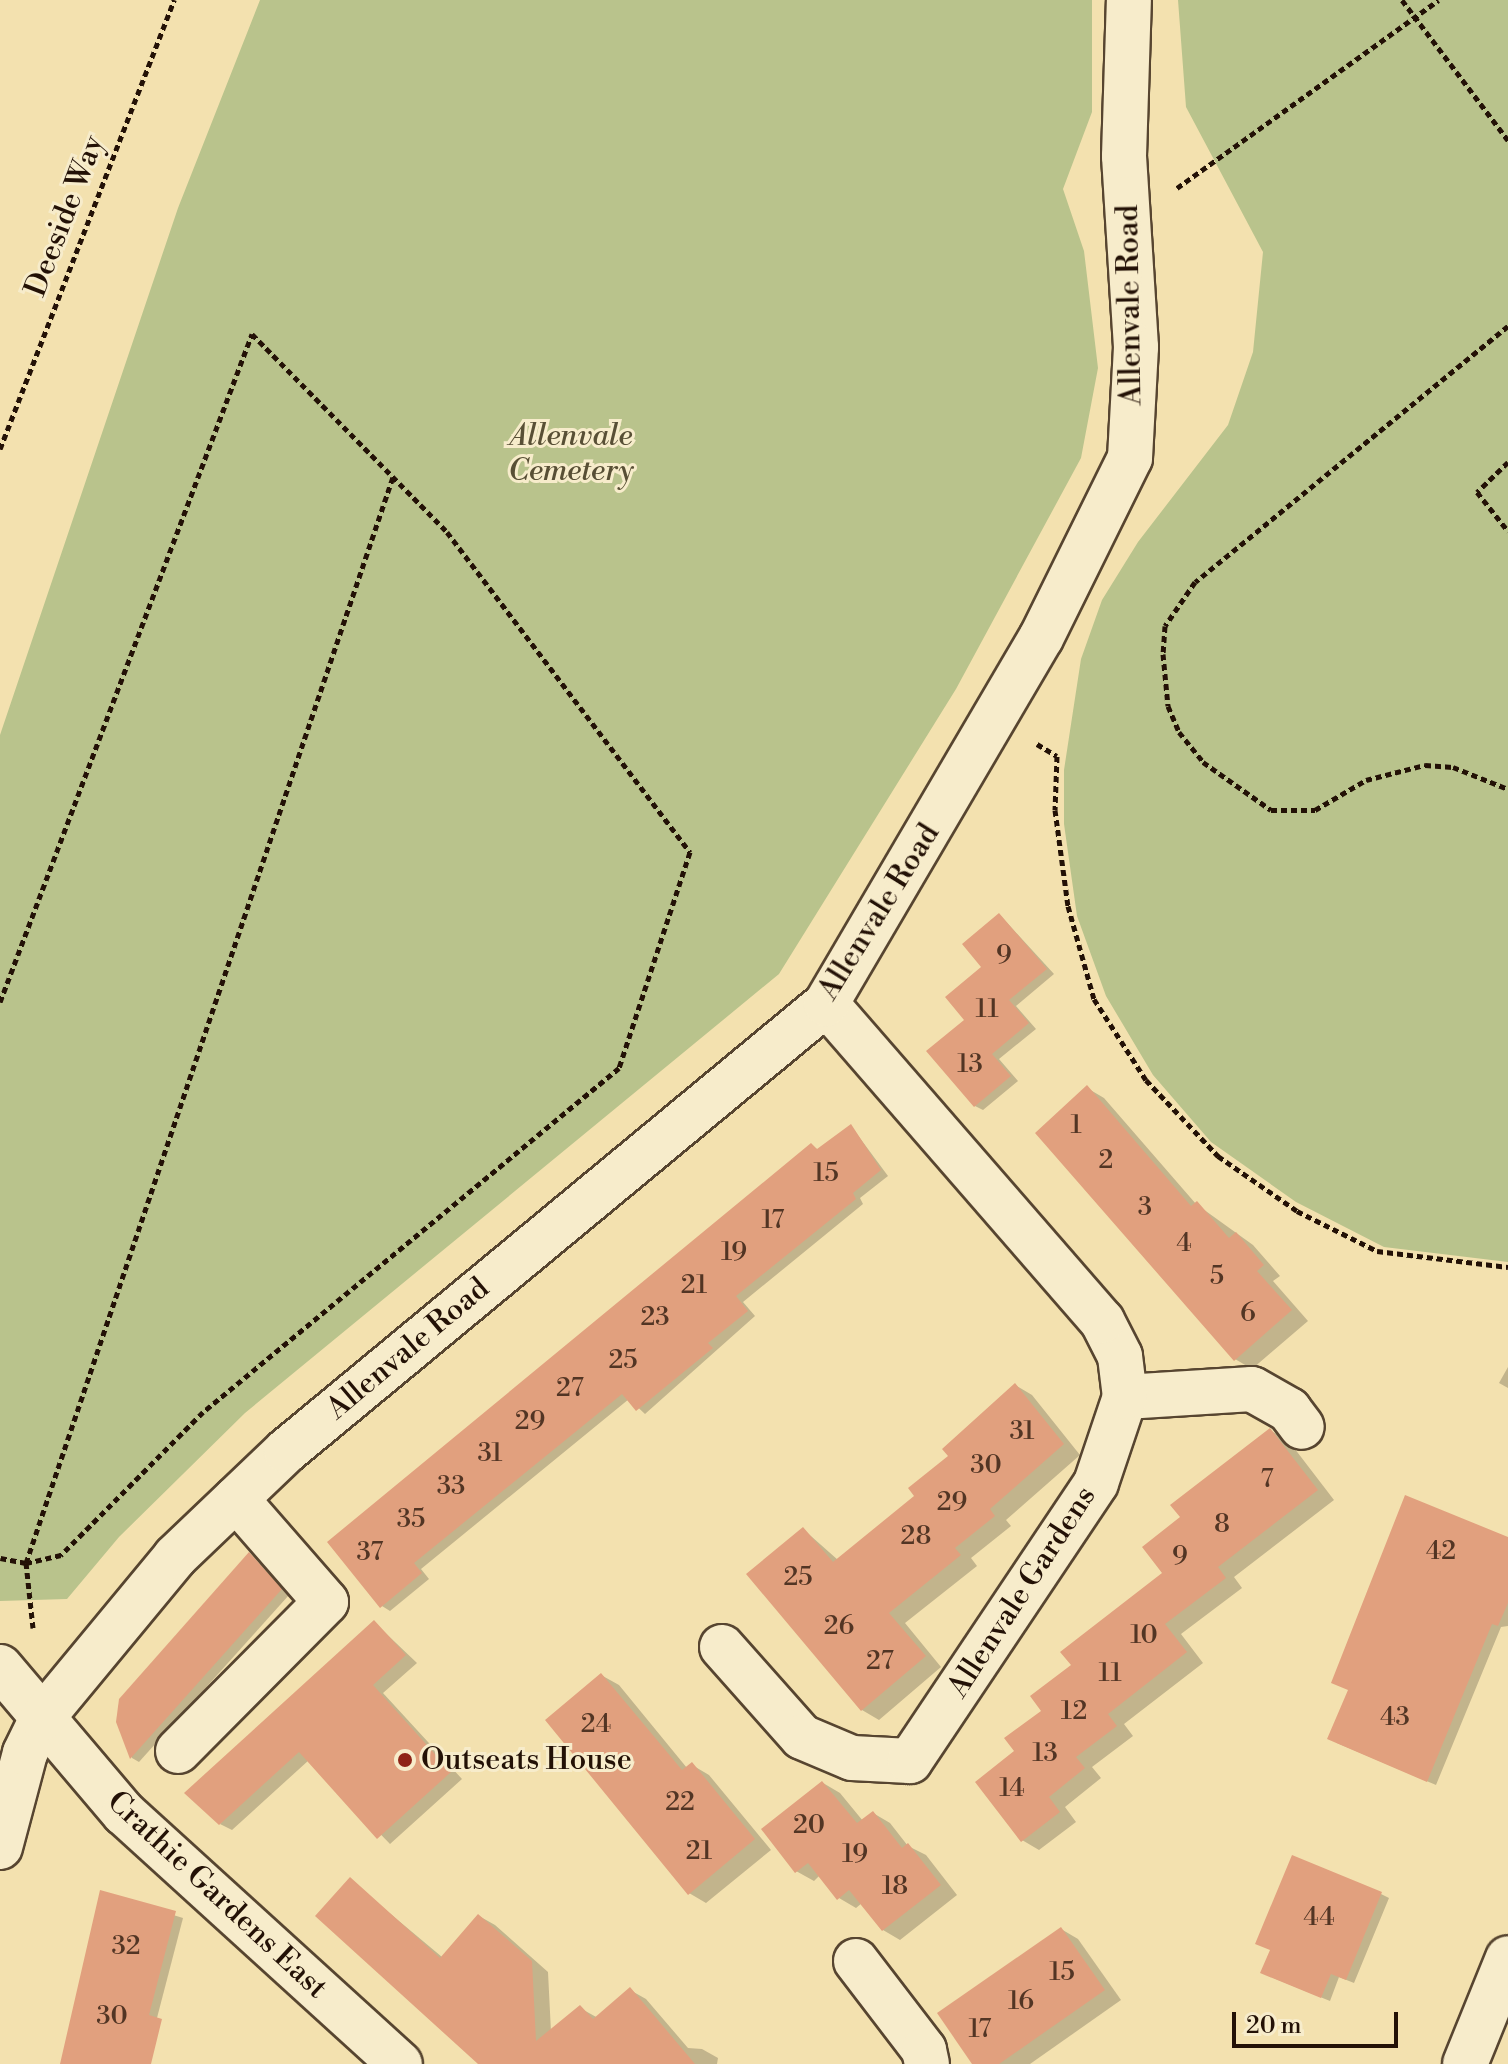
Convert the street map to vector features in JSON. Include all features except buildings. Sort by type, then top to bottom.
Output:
[{"type":"street","name":"Allenvale Road","points":[[0,1847],[25,1753],[42,1718],[175,1557],[298,1441],[826,1004],[1034,651],[1130,458],[1136,347],[1132,220],[1124,156],[1129,0]]},
{"type":"street","name":"Allenvale Gardens","points":[[722,1647],[802,1737],[852,1758],[910,1761],[1096,1483],[1125,1397],[1120,1356],[1102,1321],[826,1004]]},
{"type":"street","points":[[1125,1397],[1252,1389],[1289,1410],[1302,1427]]},
{"type":"street","points":[[178,1751],[326,1602],[236,1499]]},
{"type":"street","name":"Crathie Gardens East","points":[[0,1667],[124,1813],[400,2064]]},
{"type":"street","points":[[1465,2064],[1508,1958]]},
{"type":"street","points":[[856,1961],[924,2050],[927,2064]]},
{"type":"path","name":"Deeside Way","points":[[0,449],[174,0]]},
{"type":"path","points":[[1402,0],[1414,21],[1508,140]]},
{"type":"path","points":[[1132,220],[1414,21],[1439,0]]},
{"type":"path","points":[[1508,326],[1195,582],[1165,626],[1163,654],[1168,706],[1179,732],[1203,762],[1271,810],[1315,810],[1366,780],[1425,765],[1453,767],[1508,789]]},
{"type":"path","points":[[0,1002],[252,334],[447,532],[690,852],[619,1068],[203,1412],[61,1555],[26,1563],[0,1558]]},
{"type":"path","points":[[1508,462],[1477,492],[1508,531]]},
{"type":"path","points":[[26,1563],[393,477]]},
{"type":"path","points":[[1025,736],[1057,756],[1055,810],[1071,919],[1094,999],[1146,1080],[1218,1156],[1297,1211],[1377,1251],[1508,1267]]},
{"type":"green space","name":"Allenvale Cemetery","points":[[260,0],[1092,0],[1092,112],[1063,189],[1084,251],[1098,368],[1081,458],[956,689],[779,974],[245,1413],[119,1537],[67,1599],[0,1601],[0,735],[178,208]]},
{"type":"green space","points":[[1178,0],[1508,0],[1508,1262],[1384,1247],[1296,1202],[1211,1142],[1153,1075],[1106,996],[1077,916],[1064,824],[1064,770],[1081,659],[1102,600],[1138,542],[1228,425],[1253,352],[1263,252],[1186,107]]},
{"type":"place","name":"Outseats House","points":[[405,1760]]}]
